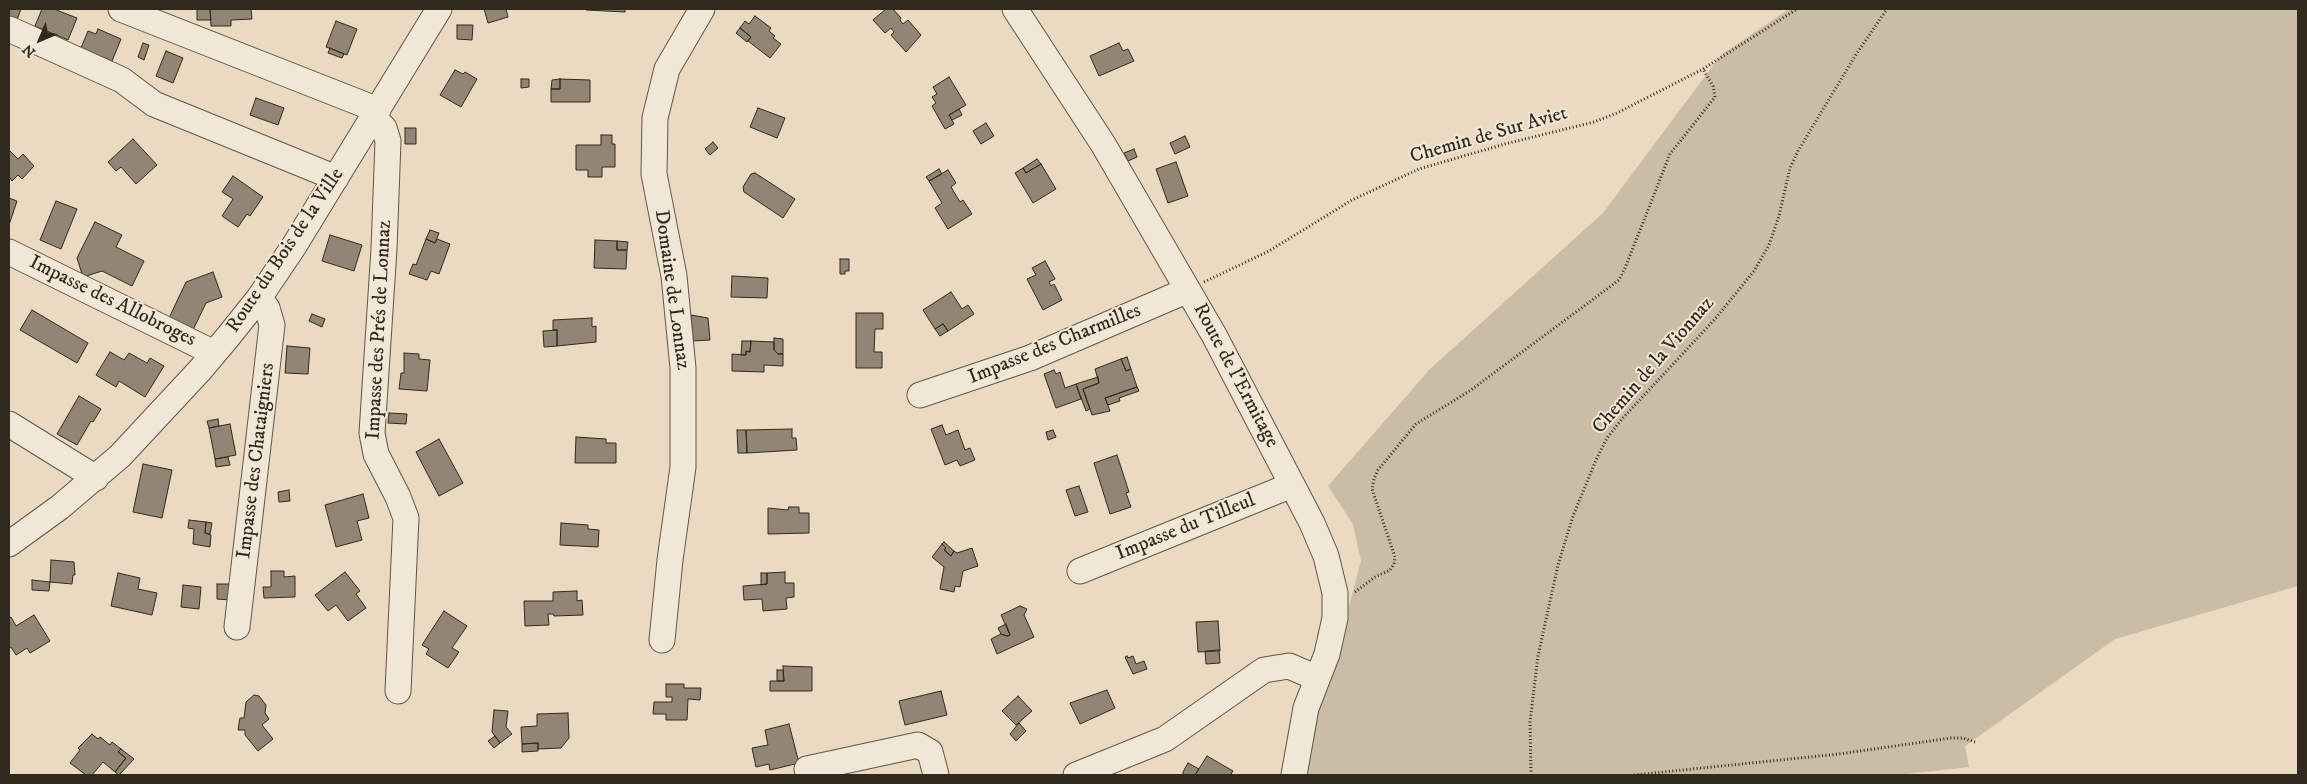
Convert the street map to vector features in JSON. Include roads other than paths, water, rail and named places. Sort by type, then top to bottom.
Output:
[{"type":"street","points":[[121,9],[376,114]]},
{"type":"street","name":"Route du Bois de la Ville","points":[[13,535],[96,478],[148,428],[259,298],[376,114],[439,9]]},
{"type":"street","name":"Domaine de Lonnaz","points":[[662,640],[670,560],[683,467],[684,368],[674,276],[654,174],[655,118],[667,69],[702,9]]},
{"type":"street","name":"Route de l'Ermitage","points":[[1015,9],[1103,144],[1188,290],[1228,361],[1290,480],[1326,556],[1333,580],[1336,605],[1330,642],[1306,708],[1294,775]]},
{"type":"street","points":[[9,28],[122,80],[154,104],[336,178]]},
{"type":"street","name":"Impasse des Prés de Lonnaz","points":[[376,114],[384,128],[388,141],[384,249],[372,433],[376,454],[398,496],[406,518],[398,691]]},
{"type":"street","name":"Impasse des Allobroges","points":[[9,252],[214,353]]},
{"type":"street","name":"Impasse des Charmilles","points":[[920,395],[1030,358],[1188,290]]},
{"type":"street","name":"Impasse des Chataigniers","points":[[237,627],[272,325],[268,308],[259,298]]},
{"type":"street","points":[[9,424],[96,478]]},
{"type":"street","points":[[1083,562],[1290,480]]},
{"type":"street","points":[[1076,775],[1165,739],[1264,670],[1288,666],[1317,678]]},
{"type":"street","points":[[808,769],[918,745],[930,752],[936,775]]}]
